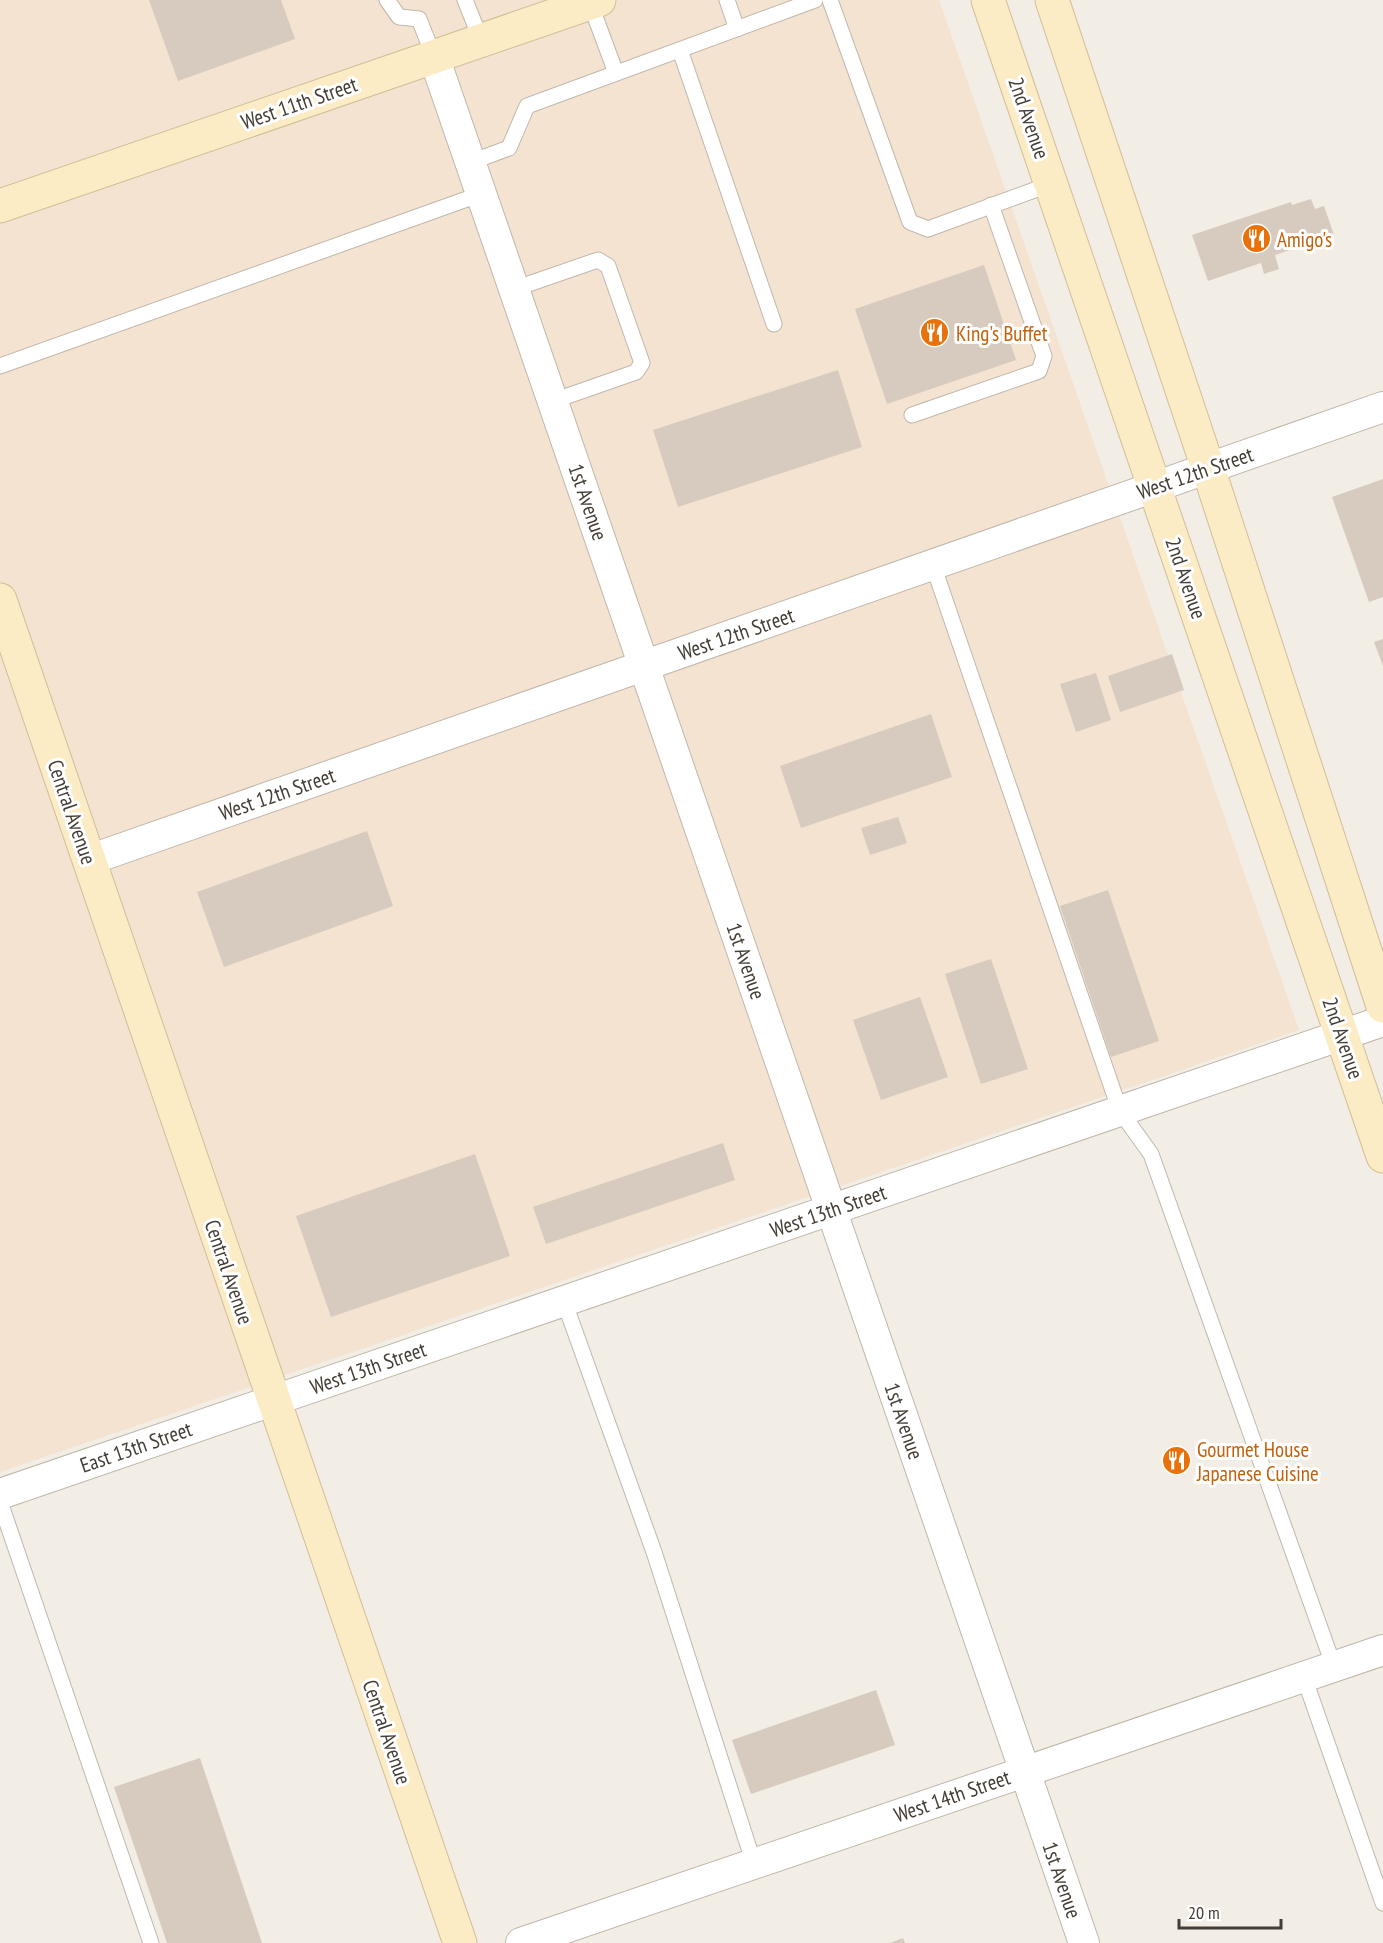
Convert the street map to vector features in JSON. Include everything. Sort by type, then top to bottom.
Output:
[{"type":"main road","points":[[1052,0],[1208,468],[1383,1006]]},
{"type":"main road","name":"2nd Avenue","points":[[993,1],[1051,184],[1383,1156]]},
{"type":"main road","name":"West 11th Street","points":[[0,206],[594,2]]},
{"type":"main road","name":"Central Avenue","points":[[0,600],[460,1943]]},
{"type":"street","name":"1st Avenue","points":[[434,57],[1084,1943]]},
{"type":"street","name":"West 12th Street","points":[[89,860],[1383,407]]},
{"type":"street","name":"West 13th Street","points":[[273,1400],[1383,1021]]},
{"type":"street","name":"East 13th Street","points":[[0,1494],[273,1400]]},
{"type":"street","name":"West 14th Street","points":[[521,1943],[1383,1650]]},
{"type":"lane","name":"1st Avenue","points":[[387,0],[399,17],[419,20],[434,57]]},
{"type":"lane","points":[[465,0],[480,40]]},
{"type":"lane","points":[[726,0],[737,29]]},
{"type":"lane","points":[[471,162],[509,148],[527,106],[815,0]]},
{"type":"lane","points":[[830,0],[910,222],[928,229],[1051,184]]},
{"type":"lane","points":[[594,2],[616,73]]},
{"type":"lane","points":[[680,50],[774,324]]},
{"type":"lane","points":[[0,366],[482,194]]},
{"type":"lane","points":[[912,416],[1039,370],[1044,356],[991,206]]},
{"type":"lane","points":[[514,289],[598,260],[608,266],[642,363],[636,372],[553,401]]},
{"type":"lane","points":[[933,565],[1120,1111],[1151,1154],[1334,1666]]},
{"type":"lane","points":[[564,1301],[654,1552],[754,1864]]},
{"type":"lane","points":[[0,1502],[150,1943]]},
{"type":"lane","points":[[1304,1677],[1383,1904]]},
{"type":"shaded area","points":[[0,0],[939,0],[1299,1030],[0,1472]]},
{"type":"building","points":[[149,0],[281,0],[295,39],[178,81]]},
{"type":"building","points":[[1311,199],[1315,209],[1324,206],[1334,235],[1275,255],[1279,269],[1264,274],[1261,263],[1208,281],[1192,235],[1291,202],[1292,205]]},
{"type":"building","points":[[984,265],[1016,360],[887,404],[855,309]]},
{"type":"building","points":[[838,370],[862,447],[678,507],[653,430]]},
{"type":"building","points":[[1383,479],[1383,597],[1369,602],[1332,497]]},
{"type":"building","points":[[1383,639],[1383,666],[1374,642]]},
{"type":"building","points":[[1172,654],[1184,690],[1120,712],[1108,676]]},
{"type":"building","points":[[1096,673],[1111,720],[1076,732],[1060,684]]},
{"type":"building","points":[[931,714],[952,777],[801,828],[780,766]]},
{"type":"building","points":[[898,817],[907,843],[870,855],[861,828]]},
{"type":"building","points":[[367,831],[393,906],[224,967],[197,892]]},
{"type":"building","points":[[1108,890],[1159,1041],[1111,1057],[1060,906]]},
{"type":"building","points":[[991,959],[1028,1069],[981,1084],[945,974]]},
{"type":"building","points":[[920,997],[948,1077],[881,1100],[853,1020]]},
{"type":"building","points":[[723,1143],[735,1180],[546,1244],[533,1207]]},
{"type":"building","points":[[475,1154],[510,1256],[331,1317],[296,1216]]},
{"type":"building","points":[[876,1690],[895,1745],[751,1794],[732,1740]]},
{"type":"building","points":[[200,1758],[262,1943],[167,1943],[114,1787]]},
{"type":"building","points":[[903,1938],[905,1943],[890,1943]]},
{"type":"place","name":"Amigo's","points":[[1256,239]]},
{"type":"place","name":"King's Buffet","points":[[935,333]]},
{"type":"place","name":"Gourmet House Japanese Cuisine","points":[[1176,1461]]}]
